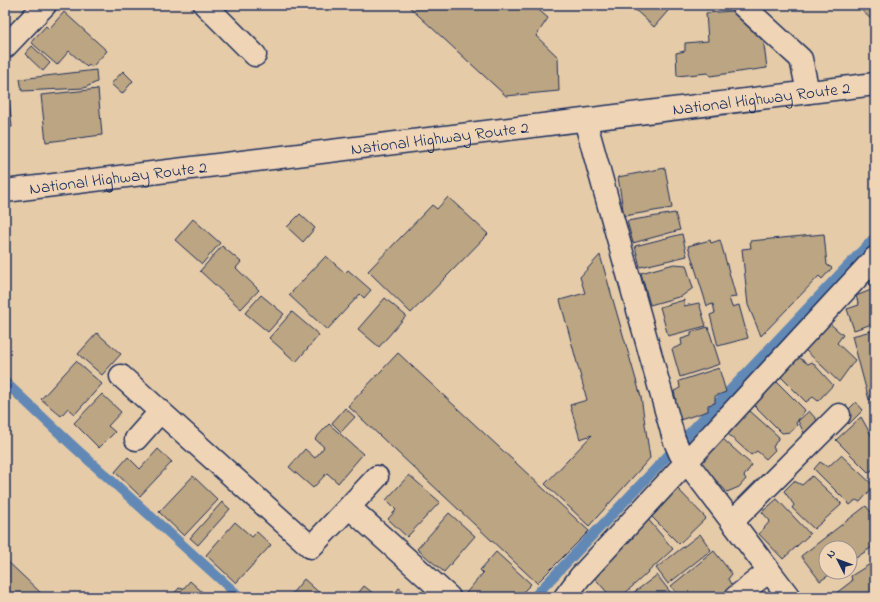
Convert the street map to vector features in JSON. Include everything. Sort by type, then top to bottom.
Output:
[{"type":"main road","points":[[5,47],[45,5]]},
{"type":"main road","points":[[742,5],[801,59],[808,92]]},
{"type":"main road","points":[[215,8],[255,55]]},
{"type":"main road","name":"National Highway Route 2","points":[[5,191],[875,84]]},
{"type":"main road","points":[[585,120],[680,451],[789,597]]},
{"type":"main road","points":[[565,597],[680,451],[875,258]]},
{"type":"main road","points":[[121,376],[306,552],[377,477]]},
{"type":"main road","points":[[136,439],[160,412]]},
{"type":"main road","points":[[732,522],[839,416]]},
{"type":"main road","points":[[349,507],[449,597]]},
{"type":"main road","points":[[736,597],[769,571]]},
{"type":"building","points":[[407,5],[533,5],[548,18],[536,36],[558,57],[559,91],[506,96]]},
{"type":"building","points":[[630,5],[673,5],[654,27]]},
{"type":"building","points":[[856,5],[875,5],[875,23]]},
{"type":"building","points":[[732,11],[763,38],[767,68],[710,76],[708,73],[677,76],[676,53],[685,51],[685,43],[708,41],[706,13]]},
{"type":"building","points":[[64,12],[107,51],[92,67],[89,65],[87,67],[69,51],[57,65],[33,44],[32,41],[46,26],[49,29]]},
{"type":"building","points":[[32,46],[50,63],[43,71],[25,54]]},
{"type":"building","points":[[96,70],[97,82],[84,88],[22,91],[20,79]]},
{"type":"building","points":[[123,71],[133,81],[122,94],[111,84]]},
{"type":"building","points":[[8,88],[12,127],[5,128],[5,89]]},
{"type":"building","points":[[98,89],[102,135],[46,142],[41,95]]},
{"type":"building","points":[[665,168],[672,208],[624,216],[618,177]]},
{"type":"building","points":[[448,197],[488,234],[411,313],[368,271],[432,205],[437,209]]},
{"type":"building","points":[[675,213],[680,230],[633,243],[627,221]]},
{"type":"building","points":[[300,214],[315,228],[303,242],[287,227]]},
{"type":"building","points":[[193,219],[220,243],[202,264],[175,240]]},
{"type":"building","points":[[682,234],[687,256],[640,267],[635,246]]},
{"type":"building","points":[[824,234],[827,265],[832,268],[822,279],[819,276],[761,336],[748,305],[742,249],[751,248],[750,241]]},
{"type":"building","points":[[710,240],[711,243],[720,240],[736,297],[729,298],[732,307],[739,305],[748,338],[718,346],[710,315],[715,313],[713,304],[707,306],[688,246]]},
{"type":"building","points":[[222,246],[241,262],[236,268],[259,290],[241,309],[200,271]]},
{"type":"building","points":[[600,255],[641,397],[650,458],[589,526],[545,484],[592,435],[580,439],[570,405],[587,400],[560,300],[585,293],[580,277]]},
{"type":"building","points":[[326,256],[345,273],[348,270],[371,290],[364,298],[360,294],[327,330],[289,295]]},
{"type":"building","points":[[674,264],[686,265],[693,288],[682,296],[650,305],[641,273]]},
{"type":"building","points":[[875,277],[875,323],[854,330],[847,309],[859,305],[856,296],[871,290],[869,280]]},
{"type":"building","points":[[261,295],[284,314],[268,332],[245,313]]},
{"type":"building","points":[[385,298],[406,316],[379,347],[358,329]]},
{"type":"building","points":[[684,300],[684,306],[699,303],[706,326],[668,336],[660,307]]},
{"type":"building","points":[[292,312],[319,335],[296,362],[269,338]]},
{"type":"building","points":[[827,321],[843,335],[837,343],[855,360],[839,382],[803,348]]},
{"type":"building","points":[[708,327],[720,364],[680,377],[672,349],[682,345],[681,339],[691,336],[691,332]]},
{"type":"building","points":[[875,330],[875,398],[869,400],[852,336]]},
{"type":"building","points":[[97,333],[121,354],[102,375],[78,354]]},
{"type":"building","points":[[398,353],[589,531],[537,583],[348,406]]},
{"type":"building","points":[[797,356],[808,364],[812,362],[833,385],[818,401],[813,397],[806,402],[779,375]]},
{"type":"building","points":[[76,361],[102,384],[75,414],[68,408],[61,416],[41,399]]},
{"type":"building","points":[[719,368],[726,392],[715,396],[715,403],[708,405],[708,411],[680,420],[674,401],[676,400],[674,391],[680,388],[679,381]]},
{"type":"building","points":[[777,382],[805,410],[796,423],[797,425],[791,432],[782,433],[753,404]]},
{"type":"building","points":[[102,394],[121,412],[108,426],[115,432],[99,448],[74,423]]},
{"type":"building","points":[[856,402],[863,410],[849,424],[842,416]]},
{"type":"building","points":[[875,404],[875,423],[870,406]]},
{"type":"building","points":[[345,408],[355,417],[341,432],[332,423]]},
{"type":"building","points":[[750,411],[779,437],[773,447],[775,450],[766,459],[757,451],[751,455],[728,434],[735,422]]},
{"type":"building","points":[[809,411],[817,420],[804,433],[798,421]]},
{"type":"building","points":[[861,417],[875,442],[875,467],[869,473],[836,440]]},
{"type":"building","points":[[329,424],[363,454],[338,483],[327,473],[313,488],[289,467],[305,449],[315,458],[324,447],[315,439]]},
{"type":"building","points":[[723,439],[752,465],[744,476],[746,479],[739,487],[727,492],[699,463]]},
{"type":"building","points":[[158,449],[172,462],[140,496],[115,472],[128,457],[140,469]]},
{"type":"building","points":[[841,455],[874,486],[860,502],[856,500],[850,505],[814,469],[820,462],[828,467]]},
{"type":"building","points":[[409,475],[440,502],[407,537],[388,519],[396,510],[386,500]]},
{"type":"building","points":[[193,476],[218,500],[184,536],[159,512]]},
{"type":"building","points":[[812,476],[841,503],[841,505],[814,529],[792,508],[794,505],[784,491],[794,481],[802,485]]},
{"type":"building","points":[[678,489],[706,518],[679,544],[651,516]]},
{"type":"building","points":[[777,499],[810,534],[783,559],[759,534],[770,521],[762,512]]},
{"type":"building","points":[[222,502],[230,509],[198,545],[190,538]]},
{"type":"building","points":[[866,506],[875,517],[875,545],[858,557],[858,540],[822,540]]},
{"type":"building","points":[[449,513],[475,536],[444,572],[417,549]]},
{"type":"building","points":[[647,518],[673,549],[621,597],[611,597],[592,575]]},
{"type":"building","points":[[235,522],[252,537],[257,532],[271,545],[236,583],[206,555]]},
{"type":"building","points":[[700,534],[711,550],[668,584],[656,568]]},
{"type":"building","points":[[818,543],[818,578],[801,556]]},
{"type":"building","points":[[714,551],[732,574],[728,579],[732,586],[719,597],[679,597],[671,586]]},
{"type":"building","points":[[496,552],[531,584],[518,597],[470,597],[466,593],[483,573],[480,570]]},
{"type":"building","points":[[5,559],[41,593],[37,597],[5,597]]},
{"type":"building","points":[[875,561],[875,597],[831,597],[852,580],[858,580],[858,572]]},
{"type":"building","points":[[657,575],[674,597],[628,597]]},
{"type":"building","points":[[304,579],[324,597],[289,597]]},
{"type":"building","points":[[190,581],[208,597],[171,597],[179,588],[183,589]]},
{"type":"building","points":[[364,586],[378,597],[355,597]]},
{"type":"building","points":[[399,588],[411,597],[392,597]]},
{"type":"waterway","points":[[534,597],[875,237]]},
{"type":"waterway","points":[[5,382],[73,446],[240,597]]}]
